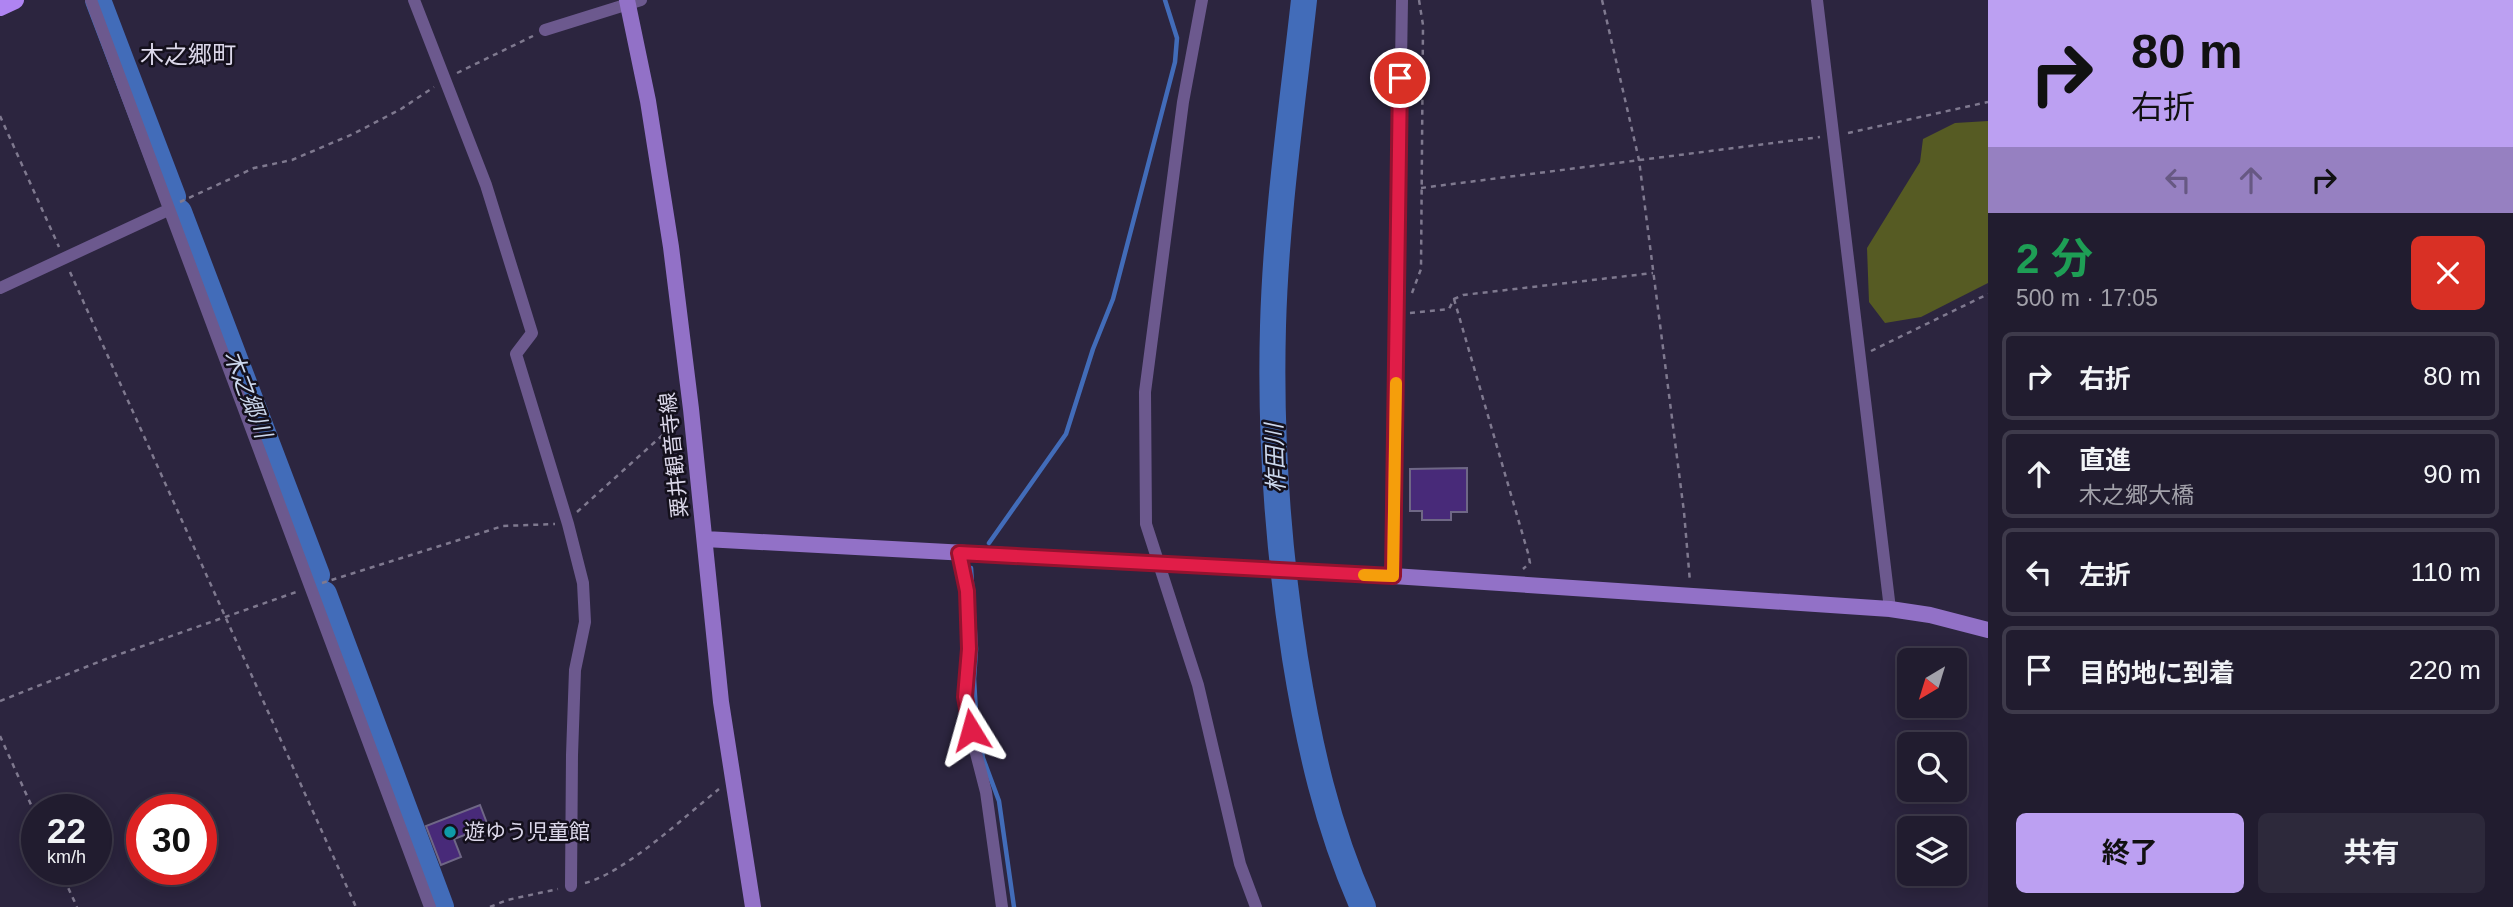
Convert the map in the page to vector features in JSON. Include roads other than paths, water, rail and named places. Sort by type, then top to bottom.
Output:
[{"type":"main road","points":[[0,7],[15,0]]},
{"type":"street","points":[[91,0],[430,907]]},
{"type":"street","points":[[414,0],[486,185],[532,333],[516,354],[568,524],[583,583],[585,622],[575,670],[571,886]]},
{"type":"street","points":[[1202,0],[1183,102],[1145,392],[1146,524],[1198,685],[1240,864],[1255,907]]},
{"type":"street","points":[[1393,576],[1402,0]]},
{"type":"street","points":[[1817,0],[1890,609]]},
{"type":"street","points":[[545,30],[632,2]]},
{"type":"street","name":"粟井観音寺線","points":[[632,2],[663,195],[691,410],[711,620],[752,907]]},
{"type":"street","points":[[0,288],[168,210]]},
{"type":"street","points":[[705,539],[1393,576],[1890,609],[1930,615],[1988,631]]},
{"type":"street","points":[[959,553],[967,602],[969,649],[965,697],[986,792],[1002,907]]},
{"type":"waterway","name":"木之郷川","points":[[98,0],[173,197]]},
{"type":"waterway","points":[[989,543],[1066,434],[1093,349],[1113,299],[1175,62],[1177,38],[1165,0]]},
{"type":"waterway","name":"柞田川","points":[[1304,0],[1277,244],[1272,368],[1276,493],[1289,617],[1306,722],[1329,816],[1363,907]]},
{"type":"waterway","name":"木之郷川","points":[[179,212],[317,575]]},
{"type":"waterway","points":[[971,568],[976,649],[976,713],[983,758],[999,801],[1014,907]]},
{"type":"waterway","name":"木之郷川","points":[[324,594],[441,907]]},
{"type":"place","name":"遊ゆう児童館","points":[[450,832]]},
{"type":"district","name":"木之郷町","points":[[188,55]]}]
